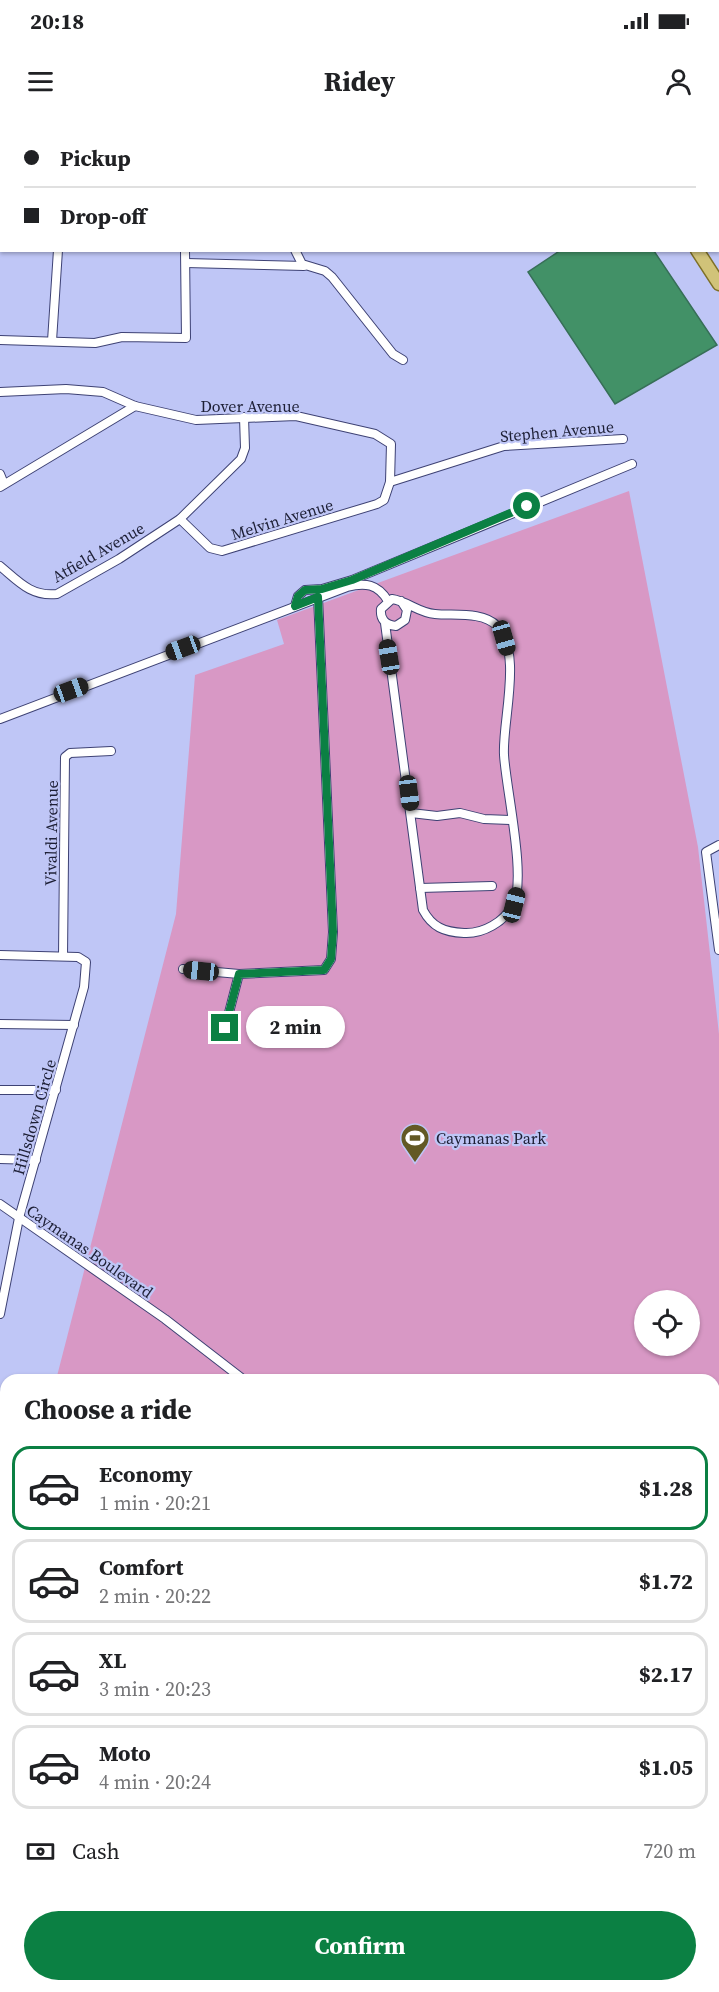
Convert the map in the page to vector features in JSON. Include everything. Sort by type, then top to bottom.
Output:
[{"type":"main road","points":[[698,252],[719,284]]},
{"type":"street","points":[[52,341],[58,252]]},
{"type":"street","points":[[0,340],[95,343],[122,337],[186,338],[185,252]]},
{"type":"street","points":[[296,252],[299,261],[325,271],[332,277],[393,354],[403,360]]},
{"type":"street","points":[[186,262],[309,266]]},
{"type":"street","name":"Dover Avenue","points":[[0,392],[88,390],[103,392],[135,406],[196,420],[296,416],[375,434],[391,444],[390,482]]},
{"type":"street","points":[[0,474],[2,485],[135,406]]},
{"type":"street","name":"Atfield Avenue","points":[[0,566],[32,592],[45,595],[57,594],[119,559],[180,519],[244,454],[244,417]]},
{"type":"street","name":"Stephen Avenue","points":[[390,482],[504,446],[622,439]]},
{"type":"street","points":[[295,606],[298,596],[305,590],[322,589],[352,580],[632,464]]},
{"type":"street","name":"Melvin Avenue","points":[[180,519],[210,548],[222,551],[377,504],[384,500],[390,482]]},
{"type":"street","points":[[0,719],[318,597],[358,584],[370,584],[383,592],[388,600]]},
{"type":"street","points":[[183,969],[239,974],[324,970],[331,959],[333,932],[318,597]]},
{"type":"street","points":[[388,600],[401,601],[419,612],[484,619],[496,625],[504,638],[509,656],[510,685],[504,754],[518,880],[514,905],[498,924],[469,933],[436,927],[429,922],[423,910],[385,623],[380,614],[388,600]]},
{"type":"street","points":[[385,623],[396,626],[405,620],[407,610],[401,601]]},
{"type":"street","name":"Vivaldi Avenue","points":[[63,956],[65,757],[70,753],[111,751]]},
{"type":"street","points":[[411,813],[437,816],[460,813],[484,819],[511,820]]},
{"type":"street","points":[[719,845],[706,852],[715,888],[719,950]]},
{"type":"street","points":[[420,888],[492,886]]},
{"type":"street","points":[[0,955],[63,956]]},
{"type":"street","name":"Hillsdown Circle","points":[[0,1314],[19,1218],[84,987],[86,962],[78,957],[63,956]]},
{"type":"street","points":[[225,1028],[239,974]]},
{"type":"street","points":[[0,1024],[74,1025]]},
{"type":"street","points":[[0,1090],[56,1090]]},
{"type":"street","points":[[0,1159],[36,1160]]},
{"type":"street","name":"Caymanas Boulevard","points":[[0,1204],[165,1319],[236,1374]]},
{"type":"shaded area","points":[[558,252],[655,252],[717,345],[615,404],[528,272]]},
{"type":"shaded area","name":"Caymanas Park","points":[[629,491],[698,847],[719,1034],[719,1374],[58,1374],[176,914],[195,675],[284,644],[277,620]]},
{"type":"place","name":"Caymanas Park","points":[[415,1164]]},
{"type":"route","points":[[225,1028],[239,974],[324,970],[331,959],[333,932],[318,597],[295,606],[298,596],[305,590],[322,589],[352,580],[527,506]]}]
